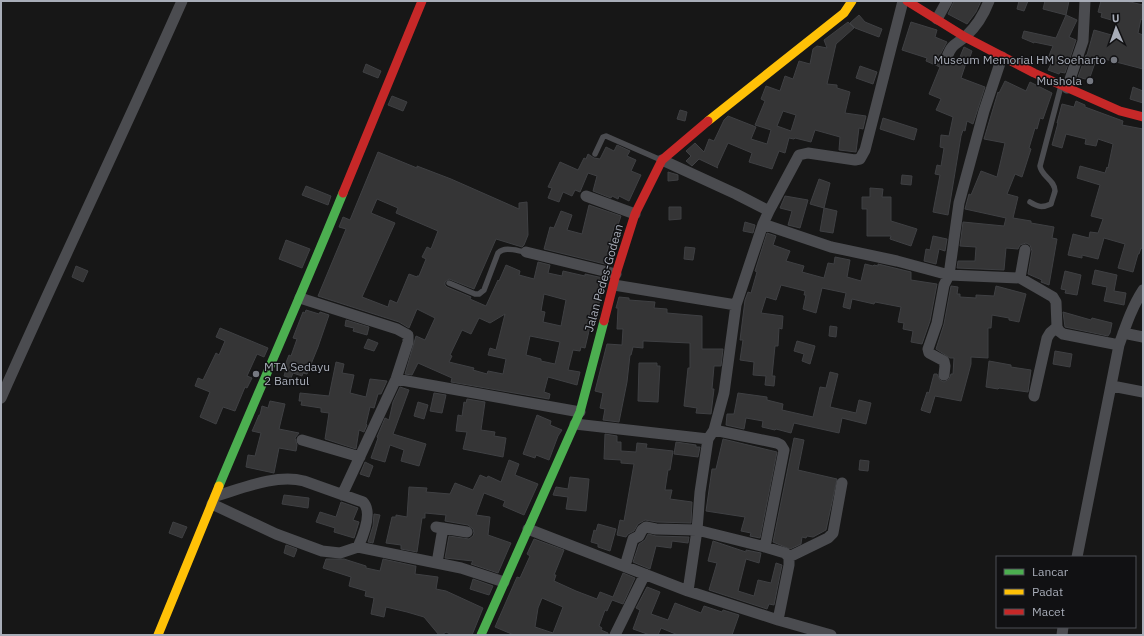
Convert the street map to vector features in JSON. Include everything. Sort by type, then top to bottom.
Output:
[{"type":"street","points":[[1,398],[182,1]]},
{"type":"street","points":[[158,635],[268,369],[300,298],[422,1]]},
{"type":"street","name":"Jalan Pedes-Godean","points":[[481,635],[580,412],[615,280],[635,214],[662,160],[744,91],[844,13],[852,1]]},
{"type":"street","points":[[688,591],[697,530],[700,492],[711,435],[724,393],[736,305],[763,224],[799,155],[808,153],[855,160],[860,159],[865,150],[903,1]]},
{"type":"street","points":[[907,1],[965,37],[1002,57],[1120,111],[1143,117]]},
{"type":"street","points":[[937,19],[947,1]]},
{"type":"street","points":[[947,57],[951,47],[973,29],[985,12],[989,1]]},
{"type":"street","points":[[1064,86],[1083,41],[1085,1]]},
{"type":"street","points":[[944,375],[944,361],[929,353],[928,349],[937,323],[944,285],[949,275],[959,203],[974,145],[1002,57]]},
{"type":"street","points":[[662,160],[769,211]]},
{"type":"street","points":[[586,196],[635,214]]},
{"type":"street","points":[[763,224],[831,247],[896,261],[949,275],[1020,278],[1053,296],[1056,302],[1057,327],[1059,331],[1064,334],[1119,345]]},
{"type":"street","points":[[1020,278],[1024,250]]},
{"type":"street","points":[[531,253],[615,280],[736,305]]},
{"type":"street","points":[[1078,556],[1119,345],[1136,301],[1143,290]]},
{"type":"street","points":[[300,298],[397,329],[407,334],[409,337],[396,379],[342,495]]},
{"type":"street","points":[[1034,396],[1047,338],[1057,327]]},
{"type":"street","points":[[1123,333],[1143,337]]},
{"type":"street","points":[[396,379],[580,412]]},
{"type":"street","points":[[1112,386],[1143,392]]},
{"type":"street","points":[[575,424],[711,435],[777,443],[781,445],[784,450],[765,547]]},
{"type":"street","points":[[302,440],[360,457]]},
{"type":"street","points":[[215,497],[270,481],[287,478],[304,480],[362,502],[366,505],[368,510],[364,534],[358,547]]},
{"type":"street","points":[[789,557],[828,538],[833,533],[842,483]]},
{"type":"street","points":[[215,497],[276,534],[322,551],[340,553],[358,547],[461,568],[504,582]]},
{"type":"street","points":[[437,563],[439,527],[467,532]]},
{"type":"street","points":[[626,566],[632,541],[644,528],[697,530],[785,553],[789,557],[789,565],[778,620]]},
{"type":"street","points":[[528,529],[688,591],[778,620],[831,635]]},
{"type":"street","points":[[615,635],[645,574]]},
{"type":"lane","points":[[1030,202],[1039,207],[1051,204],[1055,191],[1052,183],[1041,171],[1040,166],[1064,86]]},
{"type":"lane","points":[[595,154],[603,137],[606,136],[662,160]]},
{"type":"lane","points":[[449,283],[475,294],[479,294],[484,290],[498,254],[501,251],[505,249],[531,253]]},
{"type":"building","points":[[954,1],[981,1],[976,12],[967,24],[948,14]]},
{"type":"building","points":[[1019,1],[1028,1],[1024,11],[1017,9]]},
{"type":"building","points":[[1045,1],[1069,1],[1066,15],[1043,9]]},
{"type":"building","points":[[1101,1],[1126,1],[1143,5],[1143,20],[1141,19],[1138,33],[1143,35],[1143,69],[1097,57],[1089,80],[1078,77],[1087,55],[1094,30],[1115,36],[1118,22],[1101,17],[1102,13],[1098,12]]},
{"type":"building","points":[[859,15],[865,22],[882,29],[879,37],[855,28],[850,23]]},
{"type":"building","points":[[1066,15],[1077,20],[1069,37],[1076,40],[1065,73],[1060,72],[1059,74],[1048,70],[1053,60],[1048,58],[1053,46],[1034,43],[1022,38],[1024,31],[1056,38]]},
{"type":"building","points":[[848,22],[854,28],[836,44],[827,84],[837,85],[837,88],[850,92],[845,113],[866,116],[863,129],[859,128],[856,152],[839,150],[840,137],[815,130],[811,142],[789,138],[785,153],[779,151],[772,169],[749,162],[752,153],[728,143],[717,167],[718,168],[699,159],[692,166],[686,161],[691,156],[686,151],[695,143],[704,152],[709,139],[714,141],[724,120],[728,116],[756,127],[751,139],[767,144],[771,130],[755,125],[765,101],[761,99],[766,86],[780,91],[785,76],[793,79],[799,61],[810,64],[813,49],[817,46],[827,48],[824,40]],"holes":[[[783,111],[796,115],[791,131],[777,126]]]},
{"type":"building","points":[[911,22],[937,30],[935,37],[947,42],[940,55],[940,58],[944,63],[948,64],[952,62],[957,64],[964,47],[972,51],[961,78],[985,87],[973,124],[967,121],[965,131],[963,130],[961,136],[948,215],[933,212],[940,175],[935,174],[937,165],[941,166],[944,148],[940,147],[941,135],[949,136],[953,117],[936,110],[941,99],[929,94],[940,67],[926,61],[927,58],[902,50]]},
{"type":"building","points":[[366,64],[381,71],[378,78],[363,72]]},
{"type":"building","points":[[860,66],[877,72],[873,84],[856,78]]},
{"type":"building","points":[[1005,81],[1026,91],[1030,82],[1052,93],[1043,119],[1040,118],[1037,129],[1035,128],[1029,148],[1031,149],[1022,177],[1015,174],[1007,194],[1018,197],[1013,218],[1054,227],[1052,238],[1057,239],[1049,285],[1028,274],[1032,251],[1030,245],[1026,243],[1020,245],[1018,249],[1006,248],[1004,270],[957,268],[958,261],[975,261],[976,247],[960,246],[963,222],[1004,226],[1006,218],[965,209],[969,194],[971,195],[981,171],[997,177],[1005,143],[984,139],[998,92],[999,93]]},
{"type":"building","points":[[1133,87],[1143,91],[1143,103],[1130,99]]},
{"type":"building","points":[[392,96],[407,102],[403,111],[388,105]]},
{"type":"building","points":[[1076,101],[1085,105],[1085,107],[1123,121],[1122,125],[1143,129],[1143,249],[1141,248],[1138,254],[1133,272],[1118,268],[1125,244],[1104,238],[1098,259],[1082,255],[1082,258],[1068,255],[1073,234],[1089,238],[1090,232],[1098,233],[1103,219],[1091,216],[1100,185],[1077,178],[1080,166],[1105,173],[1107,167],[1108,168],[1113,144],[1098,139],[1096,146],[1085,144],[1086,139],[1066,134],[1062,148],[1052,145],[1062,104],[1074,107]]},
{"type":"building","points":[[680,110],[687,112],[685,121],[677,119]]},
{"type":"building","points":[[883,118],[917,129],[914,140],[880,129]]},
{"type":"building","points":[[617,145],[630,151],[627,156],[636,160],[631,171],[641,175],[629,201],[619,196],[618,199],[612,196],[611,198],[593,191],[597,176],[588,173],[580,192],[575,190],[572,196],[563,192],[559,202],[548,198],[552,188],[548,187],[560,162],[578,170],[584,158],[586,159],[588,154],[594,158],[600,159],[606,147],[614,151]]},
{"type":"building","points":[[378,152],[417,168],[417,166],[451,179],[519,209],[519,203],[527,202],[528,235],[524,245],[522,247],[496,239],[474,289],[449,279],[445,282],[445,285],[486,306],[506,265],[520,271],[519,275],[534,279],[538,262],[550,265],[548,273],[562,276],[563,271],[603,278],[598,307],[594,306],[590,331],[585,348],[581,347],[580,351],[573,350],[568,370],[580,372],[577,385],[548,377],[544,392],[550,394],[549,399],[451,382],[452,378],[418,363],[412,375],[405,374],[416,336],[425,340],[435,318],[417,309],[409,328],[399,322],[318,296],[346,229],[339,227],[343,217],[350,220]],"holes":[[[377,199],[398,208],[396,213],[438,231],[431,249],[427,247],[422,257],[426,259],[419,276],[417,277],[409,274],[397,303],[390,300],[388,307],[362,297],[395,223],[371,213]],[[544,294],[566,300],[561,326],[543,322],[545,312],[541,311]],[[505,314],[496,350],[490,348],[488,355],[506,359],[503,374],[488,371],[487,374],[473,370],[474,368],[449,362],[452,356],[450,355],[462,330],[471,334],[479,318],[490,323]],[[530,336],[560,342],[555,364],[541,361],[541,359],[526,355]]]},
{"type":"building","points":[[668,172],[678,175],[678,180],[668,181]]},
{"type":"building","points":[[902,175],[912,176],[911,185],[901,184]]},
{"type":"building","points":[[819,179],[830,183],[824,208],[810,204]]},
{"type":"building","points":[[306,186],[331,196],[328,205],[302,195]]},
{"type":"building","points":[[870,188],[883,189],[882,197],[891,197],[891,221],[917,229],[911,246],[890,239],[891,236],[867,236],[867,209],[862,209],[862,197],[870,197]]},
{"type":"building","points":[[785,196],[808,200],[800,228],[788,225],[792,211],[780,208]]},
{"type":"building","points":[[589,205],[621,216],[618,225],[615,224],[607,252],[611,253],[609,265],[544,249],[550,227],[554,228],[561,211],[572,215],[567,230],[582,234]]},
{"type":"building","points":[[669,207],[681,207],[681,219],[669,220]]},
{"type":"building","points":[[824,208],[837,211],[833,233],[820,231]]},
{"type":"building","points":[[745,222],[755,225],[753,233],[743,231]]},
{"type":"building","points":[[767,233],[776,236],[773,245],[790,251],[786,261],[804,266],[802,272],[824,278],[828,263],[834,264],[835,257],[850,260],[847,277],[861,281],[865,264],[878,266],[878,264],[911,272],[911,280],[937,284],[930,321],[922,344],[911,342],[913,331],[903,329],[904,323],[898,322],[901,307],[875,302],[874,304],[852,299],[850,309],[843,307],[846,293],[822,288],[816,313],[803,309],[806,295],[804,295],[805,291],[781,285],[776,300],[766,297],[761,313],[783,316],[782,329],[779,328],[778,346],[775,346],[772,376],[775,376],[774,386],[765,385],[766,376],[753,375],[754,362],[740,360],[743,340],[740,340],[745,300],[748,292],[751,293],[757,272],[755,271]]},
{"type":"building","points":[[933,236],[947,239],[945,251],[939,249],[936,264],[924,261],[926,249],[930,250]]},
{"type":"building","points":[[286,240],[310,249],[302,268],[279,259]]},
{"type":"building","points":[[685,247],[695,248],[693,260],[684,259]]},
{"type":"building","points":[[76,266],[88,271],[83,282],[72,277]]},
{"type":"building","points":[[1095,270],[1117,275],[1114,291],[1126,293],[1124,305],[1104,301],[1107,287],[1092,284]]},
{"type":"building","points":[[1065,271],[1081,275],[1077,295],[1065,293],[1066,290],[1061,289]]},
{"type":"building","points":[[951,286],[958,287],[957,294],[960,294],[960,297],[976,298],[976,295],[994,296],[996,286],[1026,294],[1019,322],[1009,320],[1009,318],[992,315],[991,328],[988,328],[988,358],[971,357],[971,364],[961,401],[935,396],[930,413],[921,410],[927,392],[929,393],[934,374],[937,374],[940,380],[944,382],[949,379],[951,374],[953,374],[954,358],[950,358],[936,349],[944,324]]},
{"type":"building","points":[[619,297],[629,298],[629,300],[655,302],[654,308],[667,309],[667,313],[702,316],[702,349],[723,349],[721,366],[714,366],[712,389],[714,389],[711,414],[696,413],[697,408],[684,406],[688,368],[690,368],[690,343],[643,341],[643,348],[633,347],[630,355],[627,382],[619,422],[603,420],[605,409],[600,408],[603,393],[595,391],[607,344],[622,345],[623,329],[617,329],[618,308],[616,308]]},
{"type":"building","points":[[306,310],[329,315],[307,374],[303,373],[302,376],[293,373],[291,378],[284,376],[287,366],[285,365],[289,355],[291,356],[297,339],[293,338],[303,312],[305,313]]},
{"type":"building","points":[[1063,312],[1091,320],[1092,318],[1112,323],[1110,333],[1108,336],[1065,327]]},
{"type":"building","points":[[346,320],[369,327],[367,335],[353,331],[354,328],[345,326]]},
{"type":"building","points":[[830,326],[837,327],[836,337],[829,336]]},
{"type":"building","points":[[220,328],[268,348],[264,357],[257,354],[247,376],[252,378],[247,388],[245,387],[235,411],[223,407],[216,424],[200,417],[210,392],[195,386],[198,378],[203,380],[216,353],[219,355],[225,341],[216,337]]},
{"type":"building","points":[[368,339],[378,343],[374,351],[364,348]]},
{"type":"building","points":[[797,341],[815,346],[810,364],[802,361],[804,354],[794,351]]},
{"type":"building","points":[[1055,351],[1072,354],[1070,367],[1053,364]]},
{"type":"building","points":[[989,361],[1011,365],[1011,367],[1031,370],[1028,392],[986,387]]},
{"type":"building","points":[[336,362],[344,364],[342,373],[354,375],[350,393],[366,397],[370,379],[387,381],[381,394],[378,394],[374,408],[370,407],[367,425],[364,432],[359,430],[356,449],[325,439],[329,413],[321,412],[321,408],[301,405],[302,401],[299,401],[300,393],[329,396]]},
{"type":"building","points":[[639,363],[657,363],[657,366],[660,366],[658,402],[638,401]]},
{"type":"building","points":[[830,372],[838,374],[830,407],[856,413],[859,400],[871,403],[866,424],[842,418],[839,433],[794,423],[791,433],[762,427],[763,421],[746,418],[744,429],[726,425],[727,414],[734,414],[738,393],[767,397],[767,400],[783,404],[782,410],[813,417],[820,387],[826,388]]},
{"type":"building","points":[[400,387],[409,390],[393,434],[426,444],[419,466],[401,461],[404,450],[390,445],[385,462],[371,458],[378,438],[377,437],[385,418],[389,420],[393,402]]},
{"type":"building","points":[[434,393],[446,395],[442,413],[430,411]]},
{"type":"building","points":[[467,399],[485,402],[481,430],[495,432],[494,436],[506,438],[503,457],[463,449],[467,432],[456,431],[458,415],[462,416],[464,402],[466,403]]},
{"type":"building","points":[[270,401],[285,404],[279,429],[299,433],[295,438],[297,445],[296,451],[279,448],[274,473],[246,467],[248,455],[255,456],[261,433],[252,431],[260,415],[262,406],[268,408]]},
{"type":"building","points":[[418,402],[428,405],[424,419],[414,416]]},
{"type":"building","points":[[537,415],[551,421],[550,425],[562,430],[558,436],[549,460],[536,455],[535,458],[523,454]]},
{"type":"building","points":[[605,434],[617,436],[617,442],[621,442],[621,451],[636,452],[637,443],[647,444],[646,448],[673,451],[665,490],[672,490],[670,499],[692,502],[691,523],[657,522],[645,520],[638,524],[634,531],[626,537],[617,535],[620,520],[624,521],[634,464],[621,463],[621,460],[604,459]]},
{"type":"building","points":[[794,438],[804,440],[798,470],[837,479],[826,530],[813,537],[802,537],[801,544],[790,549],[773,542]]},
{"type":"building","points":[[723,439],[777,452],[760,538],[750,536],[751,533],[741,531],[745,517],[706,511],[712,469],[716,469]]},
{"type":"building","points":[[676,442],[700,447],[698,457],[674,454]]},
{"type":"building","points":[[509,460],[519,464],[515,475],[538,484],[524,515],[503,506],[505,501],[484,493],[476,515],[490,517],[488,535],[511,543],[498,573],[471,564],[473,561],[445,558],[449,536],[469,539],[474,533],[473,529],[468,525],[445,521],[446,515],[425,513],[425,518],[422,518],[417,552],[401,549],[401,545],[386,543],[392,517],[396,517],[396,515],[407,517],[409,487],[427,488],[426,492],[450,494],[455,483],[473,490],[480,475],[487,478],[488,476],[501,482]]},
{"type":"building","points":[[860,460],[869,461],[868,471],[859,470]]},
{"type":"building","points":[[365,462],[373,466],[369,477],[360,474]]},
{"type":"building","points":[[570,477],[589,479],[586,511],[566,509],[568,497],[553,495],[556,487],[568,489]]},
{"type":"building","points":[[284,495],[309,498],[308,508],[282,504]]},
{"type":"building","points":[[341,502],[358,508],[353,520],[359,522],[354,538],[334,532],[335,528],[316,522],[320,512],[336,517]]},
{"type":"building","points":[[374,514],[380,515],[373,543],[368,542],[373,526]]},
{"type":"building","points":[[173,522],[187,527],[182,538],[169,533]]},
{"type":"building","points":[[598,524],[616,529],[610,551],[598,547],[598,544],[591,542],[594,530],[596,531]]},
{"type":"building","points":[[648,534],[656,536],[689,537],[688,543],[672,541],[671,548],[656,546],[650,569],[633,562],[639,544],[645,540]]},
{"type":"building","points":[[534,539],[564,550],[554,575],[556,575],[554,581],[597,599],[600,592],[613,597],[623,573],[635,578],[623,604],[612,600],[607,611],[605,610],[599,626],[602,628],[601,630],[608,633],[608,635],[514,635],[495,627],[517,577],[520,578],[530,556],[527,554]],"holes":[[[542,598],[563,607],[553,633],[535,627],[538,608]]]},
{"type":"building","points":[[713,541],[746,552],[746,550],[761,553],[759,563],[746,559],[738,591],[754,596],[758,580],[771,583],[776,563],[782,565],[774,605],[769,604],[767,609],[709,590],[717,563],[708,561]]},
{"type":"building","points":[[286,545],[297,549],[294,557],[284,553]]},
{"type":"building","points":[[326,559],[344,559],[366,566],[366,568],[380,571],[383,559],[416,566],[415,574],[438,577],[436,589],[446,591],[483,608],[472,635],[452,635],[446,632],[439,635],[424,617],[386,607],[384,617],[371,614],[374,598],[365,596],[366,591],[349,586],[351,577],[323,568]]},
{"type":"building","points":[[473,579],[493,586],[489,595],[470,589]]},
{"type":"building","points":[[647,587],[660,592],[651,614],[668,620],[675,603],[701,613],[704,606],[722,612],[723,610],[739,615],[732,635],[678,635],[661,628],[658,635],[650,635],[633,629],[640,610],[636,608]]},
{"type":"traffic: fast","points":[[219,486],[343,193]]},
{"type":"traffic: fast","points":[[481,635],[580,412],[604,321]]},
{"type":"traffic: slow","points":[[708,121],[844,13],[852,1]]},
{"type":"traffic: slow","points":[[158,635],[219,486]]},
{"type":"traffic: jam","points":[[343,193],[422,1]]},
{"type":"traffic: jam","points":[[907,1],[965,37],[1034,73],[1120,111],[1143,117]]},
{"type":"traffic: jam","points":[[604,321],[616,274],[635,214],[662,160],[708,121]]},
{"type":"place","name":"Museum Memorial HM Soeharto","points":[[1114,60]]},
{"type":"place","name":"Mushola","points":[[1090,81]]},
{"type":"place","name":"MTA Sedayu 2 Bantul","points":[[256,374]]}]
